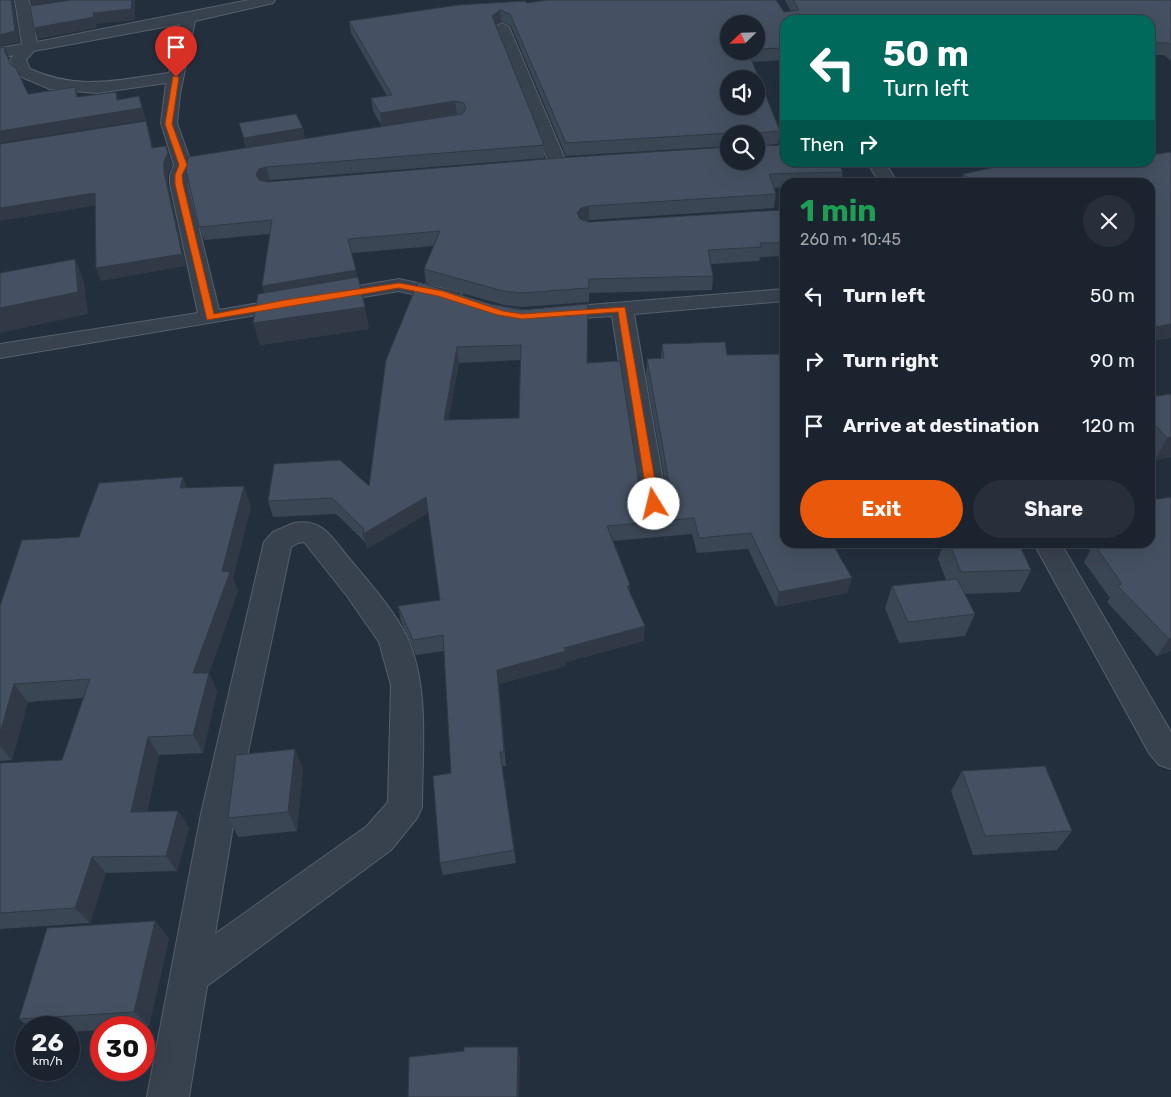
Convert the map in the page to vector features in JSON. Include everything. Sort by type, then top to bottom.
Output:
[{"type":"street","points":[[0,53],[188,18],[268,0]]},
{"type":"street","points":[[30,46],[23,6],[42,10]]},
{"type":"street","points":[[188,18],[176,77],[159,125],[193,163],[179,175],[179,184],[210,318]]},
{"type":"street","points":[[502,27],[558,164]]},
{"type":"street","points":[[30,46],[18,60],[23,72],[50,84],[97,88],[176,77]]},
{"type":"street","points":[[538,166],[577,163]]},
{"type":"street","points":[[879,167],[886,178]]},
{"type":"street","points":[[0,351],[210,318],[285,303],[399,285],[440,293],[466,302]]},
{"type":"street","points":[[529,316],[780,301]]},
{"type":"street","points":[[622,309],[654,504]]},
{"type":"street","points":[[168,1097],[189,976],[218,814],[278,542],[290,534],[299,531],[312,533],[357,588],[393,639],[406,685],[405,807],[379,838],[189,976]]},
{"type":"street","points":[[1050,548],[1167,743]]},
{"type":"building","points":[[0,0],[11,0],[15,31],[0,35]]},
{"type":"building","points":[[71,0],[132,0],[131,9],[93,13],[94,17],[34,28],[30,6]]},
{"type":"building","points":[[547,0],[776,0],[784,12],[799,10],[793,0],[1171,0],[1171,45],[1169,43],[1155,43],[1155,15],[780,15],[780,48],[765,49],[765,15],[720,15],[720,60],[752,60],[756,70],[720,70],[720,115],[765,115],[765,94],[780,131],[765,132],[765,125],[720,125],[720,134],[566,143],[510,14],[500,10],[492,16],[544,145],[266,167],[259,169],[256,174],[259,180],[267,182],[558,158],[720,148],[720,170],[765,170],[765,146],[780,145],[780,167],[840,167],[843,172],[769,174],[776,194],[589,206],[581,208],[577,213],[580,219],[589,222],[780,210],[780,243],[760,243],[761,247],[708,250],[713,276],[589,279],[589,288],[521,293],[503,291],[424,269],[440,231],[348,239],[356,270],[262,286],[272,220],[199,227],[186,170],[188,157],[462,114],[466,109],[464,103],[455,101],[380,113],[371,98],[392,95],[349,21],[458,5],[525,1],[527,3]]},
{"type":"building","points":[[5,47],[4,50],[11,65],[16,68],[28,94],[75,87],[77,97],[116,92],[117,100],[139,96],[142,108],[0,131],[0,48]]},
{"type":"building","points":[[296,114],[303,128],[244,138],[239,123]]},
{"type":"building","points":[[146,121],[152,148],[166,146],[168,153],[164,162],[164,172],[182,254],[96,268],[95,193],[0,208],[0,144]]},
{"type":"building","points":[[1171,152],[1171,324],[1155,327],[1155,178],[968,178],[963,174],[996,167],[1155,167],[1155,154]]},
{"type":"building","points":[[75,259],[78,292],[0,308],[0,273]]},
{"type":"building","points":[[358,277],[365,307],[253,323],[258,294]]},
{"type":"building","points":[[418,282],[491,304],[521,310],[588,304],[587,363],[620,361],[640,489],[646,497],[655,499],[665,497],[670,488],[647,359],[664,358],[662,344],[725,342],[727,355],[780,354],[780,548],[835,548],[852,578],[779,592],[751,533],[699,538],[694,518],[607,526],[630,585],[627,586],[645,626],[564,648],[566,651],[497,670],[504,752],[500,752],[514,850],[440,863],[433,776],[451,773],[443,635],[413,640],[398,606],[440,600],[426,497],[363,534],[364,529],[332,498],[268,501],[274,464],[340,460],[369,486],[386,360]],"holes":[[[521,345],[519,418],[444,420],[457,347]]]},
{"type":"building","points":[[1171,394],[1171,437],[1167,438],[1155,425],[1155,396]]},
{"type":"building","points":[[183,477],[180,488],[244,486],[222,571],[230,572],[193,673],[209,673],[193,735],[148,737],[131,812],[178,811],[166,856],[92,857],[75,908],[0,913],[0,763],[62,760],[90,679],[14,684],[0,733],[0,606],[22,540],[79,537],[99,483]]},
{"type":"building","points":[[1171,497],[1171,638],[1169,639],[1117,585],[1122,584],[1097,548],[1155,548],[1155,499]]},
{"type":"building","points":[[951,548],[1021,548],[1031,570],[961,572]]},
{"type":"building","points":[[957,579],[975,614],[908,622],[892,586]]},
{"type":"building","points":[[295,749],[288,812],[228,818],[236,755]]},
{"type":"building","points":[[1045,766],[1072,831],[985,836],[962,771]]},
{"type":"building","points":[[155,921],[134,1012],[68,1016],[20,1016],[47,928]]},
{"type":"building","points":[[464,1047],[518,1047],[517,1097],[408,1097],[409,1057],[464,1051]]},
{"type":"route","points":[[176,77],[168,124],[177,142],[183,165],[179,175],[179,184],[210,318],[285,303],[399,285],[440,293],[501,313],[522,316],[622,309],[654,504]]}]
